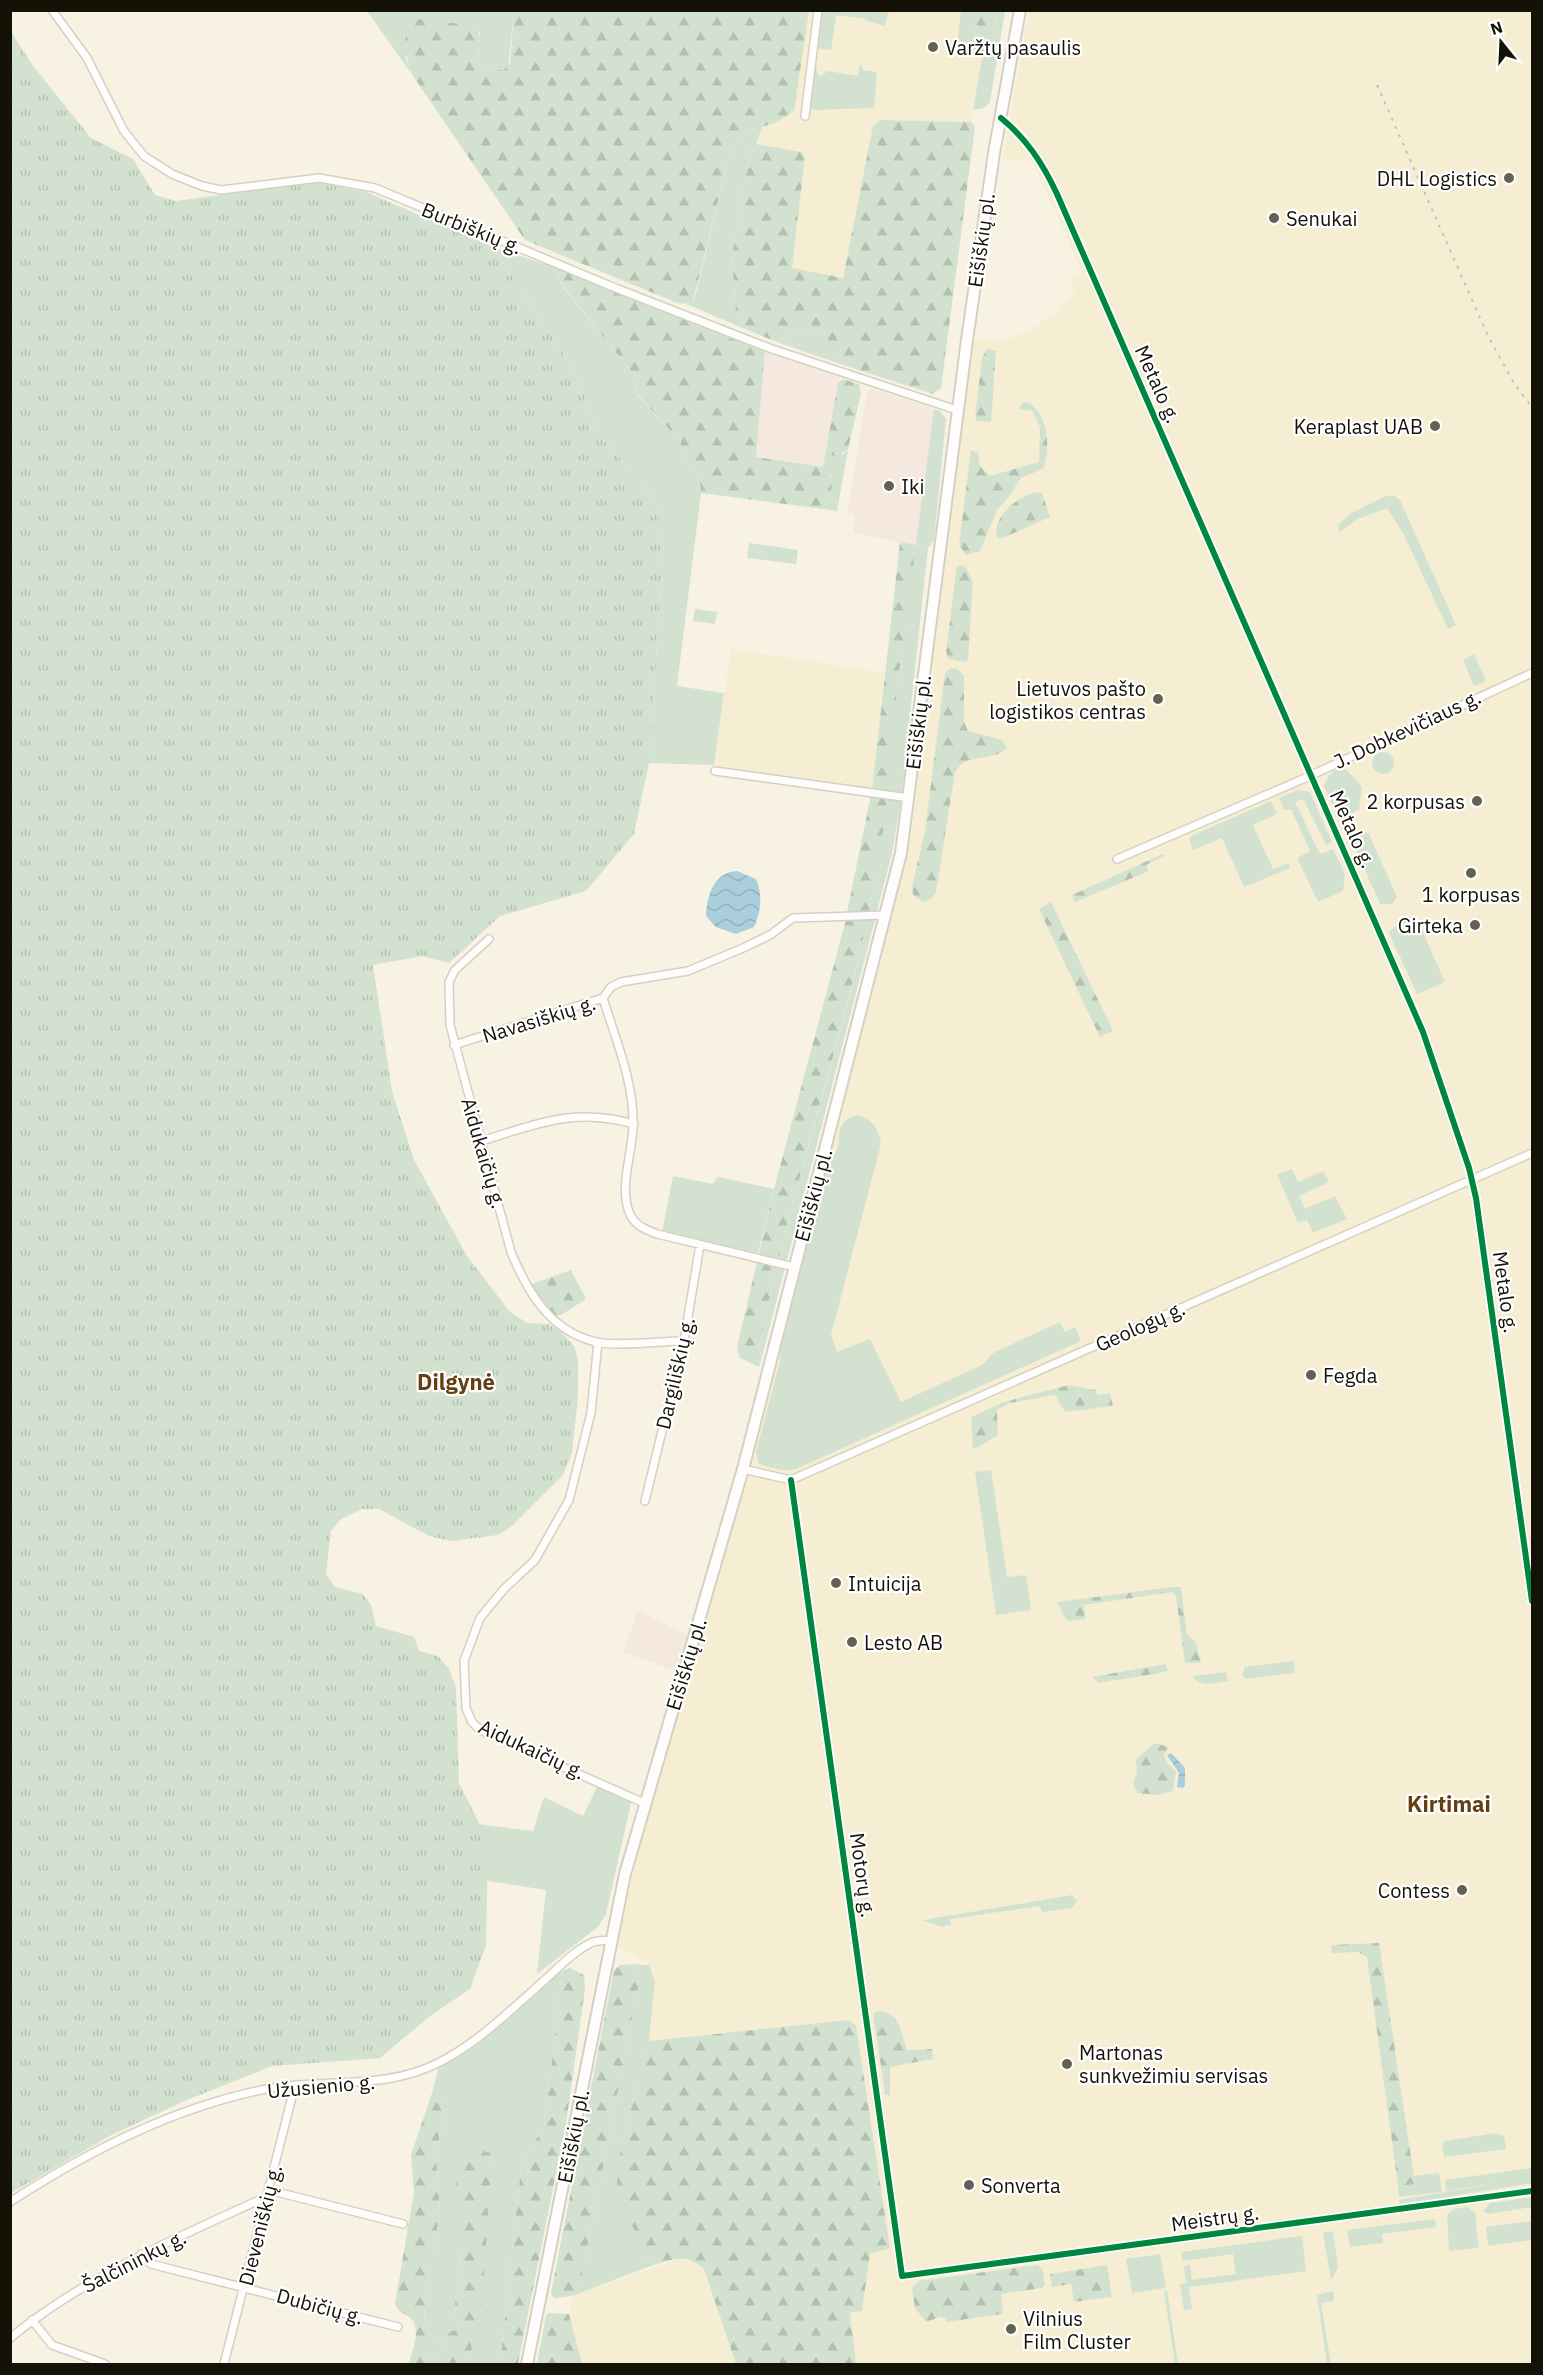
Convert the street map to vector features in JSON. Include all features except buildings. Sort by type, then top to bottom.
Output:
[{"type":"main road","name":"Eišiškių pl.","points":[[527,2364],[625,1874],[743,1469],[901,853],[957,410],[1001,118],[1020,10]]},
{"type":"street","name":"Burbiškių g.","points":[[52,10],[87,58],[124,131],[144,156],[172,174],[202,186],[220,190],[319,178],[375,188],[618,289],[772,349],[957,410]]},
{"type":"street","points":[[805,117],[818,10]]},
{"type":"street","name":"Metalo g.","points":[[1001,118],[1017,131],[1038,157],[1057,194],[1416,1014],[1472,1180],[1533,1601]]},
{"type":"street","name":"J. Dobkevičiaus g.","points":[[1117,859],[1533,673]]},
{"type":"street","points":[[714,771],[909,798]]},
{"type":"street","points":[[603,998],[611,987],[621,982],[688,970],[743,948],[770,935],[793,918],[886,915]]},
{"type":"street","name":"Aidukaičių g.","points":[[489,939],[455,970],[449,982],[450,1025],[511,1252],[532,1296],[546,1314],[565,1329],[598,1342],[684,1341]]},
{"type":"street","name":"Navasiškių g.","points":[[454,1045],[603,998],[629,1086],[633,1124],[626,1190],[630,1213],[641,1228],[700,1245],[794,1267]]},
{"type":"street","points":[[481,1141],[555,1119],[580,1115],[607,1116],[633,1124]]},
{"type":"street","name":"Geologų g.","points":[[791,1480],[1533,1153]]},
{"type":"street","name":"Dargiliškių g.","points":[[645,1501],[684,1341],[700,1245]]},
{"type":"street","name":"Aidukaičių g.","points":[[598,1342],[591,1413],[569,1500],[536,1560],[504,1589],[480,1618],[464,1661],[464,1686],[468,1716],[480,1730],[595,1779],[644,1803]]},
{"type":"street","points":[[743,1469],[791,1480]]},
{"type":"street","name":"Motorų g.","points":[[791,1480],[902,2276]]},
{"type":"street","name":"Užusienio g.","points":[[10,2202],[67,2168],[153,2124],[220,2100],[295,2085],[377,2082],[411,2074],[440,2062],[490,2026],[578,1951],[600,1940],[611,1941]]},
{"type":"street","name":"Dieveniškių g.","points":[[224,2364],[295,2085]]},
{"type":"street","points":[[269,2190],[403,2224]]},
{"type":"street","name":"Meistrų g.","points":[[902,2276],[1533,2191]]},
{"type":"street","name":"Šalčininkų g.","points":[[10,2338],[78,2289],[141,2254],[259,2200],[266,2200]]},
{"type":"street","name":"Dubičių g.","points":[[141,2254],[151,2264],[398,2327]]},
{"type":"street","points":[[32,2320],[52,2344],[105,2364]]},
{"type":"shaded area","points":[[809,11],[961,11],[958,45],[983,52],[971,122],[888,120],[873,126],[844,278],[792,268],[805,157],[801,152],[756,144],[763,125],[783,120],[794,111]]},
{"type":"shaded area","points":[[1029,11],[1532,11],[1532,2364],[856,2364],[850,2313],[862,2311],[870,2254],[889,2248],[856,2025],[848,2020],[649,2041],[655,1982],[649,1965],[617,1945],[641,1840],[736,1516],[904,869],[912,829],[973,340],[998,341],[1003,337],[1005,341],[1040,325],[1043,320],[1060,311],[1061,306],[1075,291],[1069,278],[1082,271],[1032,161],[1002,160]],"holes":[[[1037,2265],[1042,2288],[1000,2294],[1003,2314],[946,2322],[946,2319],[940,2317],[938,2320],[915,2282]]]},
{"type":"shaded area","points":[[765,350],[840,377],[823,467],[756,457]]},
{"type":"shaded area","points":[[872,389],[934,409],[916,545],[853,533],[855,514],[848,512],[864,408],[867,393]]},
{"type":"shaded area","points":[[731,649],[885,673],[872,790],[714,765]]},
{"type":"shaded area","points":[[638,1611],[687,1635],[675,1671],[623,1652]]},
{"type":"shaded area","points":[[684,2257],[694,2260],[704,2269],[736,2364],[582,2364],[569,2314],[572,2296]]},
{"type":"green space","points":[[367,11],[514,11],[508,68],[504,70],[481,68],[478,63],[480,31],[405,56],[413,76]]},
{"type":"green space","points":[[514,11],[809,11],[794,111],[751,132],[736,147],[728,161],[693,301],[686,304],[677,303],[525,240],[413,76],[405,44],[408,29],[413,23],[420,19],[476,26],[481,68],[504,70],[510,63]]},
{"type":"green space","points":[[821,11],[889,11],[885,26],[866,19],[836,15],[831,50],[816,48]]},
{"type":"green space","points":[[961,11],[980,11],[973,49],[957,46]]},
{"type":"green space","points":[[980,11],[998,11],[991,43],[983,52],[973,49]]},
{"type":"green space","points":[[998,11],[1005,11],[990,102],[984,108],[973,110],[983,52],[991,43]]},
{"type":"green space","points":[[11,32],[34,67],[91,138],[133,159],[155,195],[176,201],[314,182],[366,192],[493,247],[573,369],[603,439],[654,498],[664,544],[649,763],[634,834],[586,891],[500,916],[449,963],[422,956],[373,965],[392,1091],[414,1160],[467,1256],[510,1312],[527,1323],[548,1324],[560,1331],[574,1346],[578,1359],[578,1398],[572,1453],[563,1475],[512,1526],[498,1535],[451,1541],[429,1536],[379,1509],[362,1509],[341,1519],[331,1531],[326,1574],[335,1587],[363,1594],[371,1605],[376,1626],[414,1637],[419,1651],[438,1656],[449,1669],[456,1688],[459,1783],[488,1841],[486,1945],[470,1989],[430,2016],[380,2058],[272,2066],[187,2100],[113,2134],[11,2193]]},
{"type":"green space","points":[[860,64],[863,70],[877,72],[874,108],[814,110],[810,107],[813,68],[817,69],[820,76],[828,71],[858,76]]},
{"type":"green space","points":[[880,120],[971,122],[975,127],[941,388],[933,394],[840,364],[833,357],[827,336],[803,328],[777,342],[750,331],[736,316],[732,255],[751,147],[756,144],[801,152],[805,157],[792,268],[843,278],[873,126]]},
{"type":"green space","points":[[763,125],[756,144],[751,147],[732,255],[736,316],[750,331],[686,304],[694,301],[728,161],[742,140]]},
{"type":"green space","points":[[493,247],[554,267],[562,286],[635,376],[636,394],[680,441],[684,456],[700,481],[701,493],[677,686],[724,693],[714,765],[649,763],[664,544],[654,498],[603,439],[573,369]]},
{"type":"green space","points":[[554,267],[765,350],[756,457],[823,467],[831,479],[828,505],[824,509],[701,493],[700,481],[684,456],[680,441],[636,393],[635,376],[562,285]]},
{"type":"green space","points":[[803,328],[828,336],[833,357],[840,364],[777,342]]},
{"type":"green space","points":[[987,348],[996,351],[991,422],[977,421],[975,417],[982,358]]},
{"type":"green space","points":[[843,379],[859,384],[861,394],[848,449],[837,457],[832,455],[827,445],[838,383]]},
{"type":"green space","points":[[1026,402],[1034,407],[1044,422],[1047,452],[1043,469],[1021,478],[997,510],[980,551],[966,555],[959,545],[971,450],[978,453],[980,466],[990,476],[1039,462],[1040,427],[1032,411],[1019,409],[1021,404]]},
{"type":"green space","points":[[934,409],[940,411],[946,419],[934,540],[928,548],[901,799],[892,853],[762,1357],[759,1349],[771,1290],[863,941],[875,882]]},
{"type":"green space","points":[[827,445],[829,450],[843,455],[848,449],[837,511],[824,509],[830,500],[831,475],[823,467]]},
{"type":"green space","points":[[1035,492],[1042,493],[1050,517],[1001,539],[997,538],[998,523],[1007,509],[1021,498]]},
{"type":"green space","points":[[1386,496],[1395,496],[1400,500],[1456,625],[1448,629],[1403,533],[1387,508],[1358,519],[1338,533],[1339,524],[1351,513]]},
{"type":"green space","points":[[900,542],[916,545],[897,687],[879,861],[848,1000],[771,1290],[759,1349],[762,1357],[759,1367],[740,1358],[737,1347],[774,1189],[844,927],[872,790]]},
{"type":"green space","points":[[749,543],[798,550],[796,564],[747,558]]},
{"type":"green space","points":[[957,566],[965,566],[973,582],[968,660],[964,662],[948,659],[946,651]]},
{"type":"green space","points":[[695,609],[717,612],[715,624],[693,621]]},
{"type":"green space","points":[[1474,654],[1486,681],[1474,686],[1463,660]]},
{"type":"green space","points":[[950,668],[957,669],[964,675],[964,722],[968,731],[1002,740],[1007,748],[994,755],[966,762],[955,772],[936,892],[931,899],[923,902],[913,895],[912,887],[925,831],[945,673]]},
{"type":"green space","points":[[1383,752],[1391,755],[1394,763],[1391,771],[1383,774],[1375,771],[1372,763],[1375,755]]},
{"type":"green space","points":[[1338,768],[1346,769],[1362,787],[1359,809],[1350,815],[1336,813],[1324,786],[1329,775]]},
{"type":"green space","points":[[1298,790],[1310,792],[1332,842],[1326,845],[1303,799],[1295,802],[1320,854],[1333,849],[1345,874],[1343,891],[1318,902],[1297,858],[1310,851],[1291,809],[1284,810],[1279,798]]},
{"type":"green space","points":[[1271,801],[1277,814],[1253,825],[1273,869],[1288,863],[1290,868],[1244,887],[1222,838],[1193,850],[1189,840],[1191,836]]},
{"type":"green space","points":[[1363,831],[1369,834],[1397,897],[1392,904],[1380,904],[1351,839],[1354,834]]},
{"type":"green space","points":[[1163,854],[1164,856],[1146,865],[1149,871],[1075,902],[1072,895]]},
{"type":"green space","points":[[1051,902],[1113,1031],[1100,1037],[1039,909]]},
{"type":"green space","points":[[1405,916],[1416,917],[1445,982],[1417,994],[1389,933]]},
{"type":"green space","points":[[858,1115],[874,1126],[881,1144],[831,1335],[837,1352],[870,1339],[901,1402],[982,1365],[993,1353],[1060,1322],[1065,1332],[1075,1327],[1081,1341],[796,1469],[773,1468],[759,1464],[756,1452],[780,1361],[781,1345],[823,1176],[838,1144],[842,1126],[848,1119]]},
{"type":"green space","points":[[1292,1169],[1298,1182],[1323,1171],[1329,1182],[1299,1196],[1305,1209],[1335,1196],[1347,1219],[1313,1233],[1307,1220],[1298,1223],[1277,1174]]},
{"type":"green space","points":[[673,1176],[713,1184],[718,1177],[774,1189],[758,1253],[662,1232]]},
{"type":"green space","points":[[571,1270],[586,1299],[561,1315],[553,1316],[543,1306],[532,1284]]},
{"type":"green space","points":[[1069,1385],[1096,1390],[1097,1395],[1110,1393],[1113,1406],[1065,1412],[1055,1395],[1010,1403],[997,1410],[998,1435],[979,1447],[973,1448],[971,1417],[1004,1402]]},
{"type":"green space","points":[[991,1470],[1007,1577],[1026,1575],[1031,1610],[996,1615],[975,1472]]},
{"type":"green space","points":[[1181,1587],[1187,1634],[1196,1643],[1201,1663],[1185,1663],[1176,1596],[1172,1592],[1084,1605],[1085,1619],[1067,1621],[1057,1602]]},
{"type":"green space","points":[[1294,1661],[1295,1673],[1246,1679],[1242,1675],[1245,1667]]},
{"type":"green space","points":[[1166,1664],[1168,1671],[1160,1673],[1099,1683],[1092,1677]]},
{"type":"green space","points":[[1226,1672],[1228,1681],[1214,1683],[1200,1682],[1192,1676]]},
{"type":"green space","points":[[1155,1743],[1169,1747],[1164,1754],[1167,1763],[1176,1771],[1173,1791],[1157,1795],[1137,1793],[1133,1784],[1137,1773],[1136,1759]]},
{"type":"green space","points":[[597,1787],[631,1803],[606,1914],[598,1927],[537,1974],[546,1890],[488,1881],[478,1860],[477,1824],[533,1831],[544,1797],[583,1816]]},
{"type":"green space","points":[[1072,1895],[1077,1901],[1072,1908],[1042,1912],[1040,1906],[950,1919],[951,1925],[941,1927],[923,1920]]},
{"type":"green space","points":[[1379,1943],[1415,2184],[1398,2186],[1367,1957],[1358,1952],[1332,1953],[1331,1945]]},
{"type":"green space","points":[[631,1964],[649,1965],[655,1982],[649,2041],[621,2147],[643,2255],[656,2264],[572,2296],[580,2286],[638,1987],[638,1974]]},
{"type":"green space","points":[[631,1964],[638,1974],[638,1987],[580,2286],[572,2296],[554,2298],[551,2293],[614,1970],[620,1965]]},
{"type":"green space","points":[[570,1968],[584,1975],[585,1989],[566,2123],[518,2364],[500,2364],[521,2168],[544,2127],[563,1970]]},
{"type":"green space","points":[[563,1970],[544,2127],[521,2168],[500,2364],[470,2364],[472,2350],[445,2334],[438,2364],[429,2364],[434,2341],[424,2319],[440,2210],[436,2158],[445,2099],[436,2090],[432,2093],[438,2069],[473,2047]],"holes":[[[492,2157],[486,2224],[458,2325],[454,2314],[461,2244],[464,2160]]]},
{"type":"green space","points":[[878,2011],[891,2015],[899,2025],[907,2050],[932,2049],[933,2059],[890,2067],[890,2097],[885,2093],[873,2014]]},
{"type":"green space","points":[[848,2020],[856,2025],[890,2248],[870,2254],[862,2311],[850,2313],[856,2364],[736,2364],[704,2269],[687,2259],[675,2259],[656,2264],[643,2255],[617,2184],[621,2147],[649,2041]]},
{"type":"green space","points":[[436,2090],[442,2092],[445,2099],[436,2158],[440,2210],[424,2319],[434,2341],[429,2364],[409,2364],[416,2333],[415,2327],[413,2321],[395,2304],[414,2192],[411,2155],[432,2093]]},
{"type":"green space","points":[[1496,2133],[1504,2136],[1506,2149],[1444,2157],[1442,2144],[1445,2141]]},
{"type":"green space","points":[[469,2147],[490,2153],[492,2157],[481,2320],[472,2327],[458,2325],[454,2314],[461,2244],[455,2170],[464,2160],[464,2149]]},
{"type":"green space","points":[[1532,2168],[1532,2183],[1400,2205],[1399,2200],[1504,2182],[1446,2191],[1445,2180]]},
{"type":"green space","points":[[1439,2173],[1442,2192],[1399,2197],[1398,2186],[1415,2184],[1414,2176]]},
{"type":"green space","points":[[1532,2197],[1532,2207],[1488,2214],[1483,2211],[1490,2203]]},
{"type":"green space","points":[[1468,2207],[1475,2213],[1479,2248],[1449,2251],[1447,2215],[1454,2209]]},
{"type":"green space","points":[[1435,2219],[1436,2227],[1382,2234],[1383,2243],[1350,2247],[1347,2230]]},
{"type":"green space","points":[[1532,2221],[1532,2240],[1488,2246],[1486,2227]]},
{"type":"green space","points":[[1333,2231],[1338,2268],[1331,2280],[1323,2233]]},
{"type":"green space","points":[[1302,2236],[1306,2271],[1189,2287],[1192,2309],[1184,2310],[1180,2284],[1186,2283],[1184,2266],[1190,2265],[1192,2280],[1236,2274],[1233,2254],[1182,2261],[1181,2252]]},
{"type":"green space","points":[[1160,2254],[1166,2288],[1132,2293],[1126,2259]]},
{"type":"green space","points":[[1037,2265],[1042,2268],[1045,2285],[1042,2288],[1001,2294],[1003,2314],[946,2322],[946,2319],[940,2317],[926,2322],[915,2308],[912,2288],[918,2281]]},
{"type":"green space","points":[[1107,2265],[1112,2297],[1074,2302],[1071,2284],[1052,2287],[1050,2274]]},
{"type":"green space","points":[[1167,2290],[1178,2364],[1175,2364],[1164,2291]]},
{"type":"green space","points":[[1333,2291],[1334,2301],[1321,2303],[1331,2364],[1327,2364],[1317,2295]]},
{"type":"green space","points":[[549,2313],[569,2314],[582,2364],[537,2364],[546,2315]]},
{"type":"green space","points":[[455,2330],[469,2336],[472,2350],[470,2364],[438,2364],[445,2334]]},
{"type":"water","points":[[737,871],[756,879],[760,891],[760,903],[754,927],[736,934],[716,927],[706,916],[710,893],[717,880],[729,872]]},
{"type":"water","points":[[1171,1753],[1185,1768],[1183,1788],[1177,1787],[1179,1773],[1167,1755]]},
{"type":"railway","points":[[1377,85],[1488,336],[1515,385],[1532,407]]},
{"type":"cycle path","points":[[1001,118],[1034,153],[1057,194],[1423,1032],[1469,1168],[1476,1198],[1532,1601]]},
{"type":"cycle path","points":[[791,1480],[902,2276],[1532,2191]]},
{"type":"place","name":"Varžtų pasaulis","points":[[933,47]]},
{"type":"place","name":"DHL Logistics","points":[[1509,178]]},
{"type":"place","name":"Senukai","points":[[1274,218]]},
{"type":"place","name":"Keraplast UAB","points":[[1435,426]]},
{"type":"place","name":"Iki","points":[[889,486]]},
{"type":"place","name":"Lietuvos pašto logistikos centras","points":[[1158,699]]},
{"type":"place","name":"2 korpusas","points":[[1477,801]]},
{"type":"place","name":"1 korpusas","points":[[1471,873]]},
{"type":"place","name":"Girteka","points":[[1475,925]]},
{"type":"place","name":"Fegda","points":[[1311,1375]]},
{"type":"place","name":"Intuicija","points":[[836,1583]]},
{"type":"place","name":"Lesto AB","points":[[852,1642]]},
{"type":"place","name":"Contess","points":[[1462,1890]]},
{"type":"place","name":"Martonas sunkvežimiu servisas","points":[[1067,2064]]},
{"type":"place","name":"Sonverta","points":[[969,2185]]},
{"type":"place","name":"Vilnius Film Cluster","points":[[1011,2329]]},
{"type":"district","name":"Dilgynė","points":[[456,1381]]},
{"type":"district","name":"Kirtimai","points":[[1449,1803]]}]
